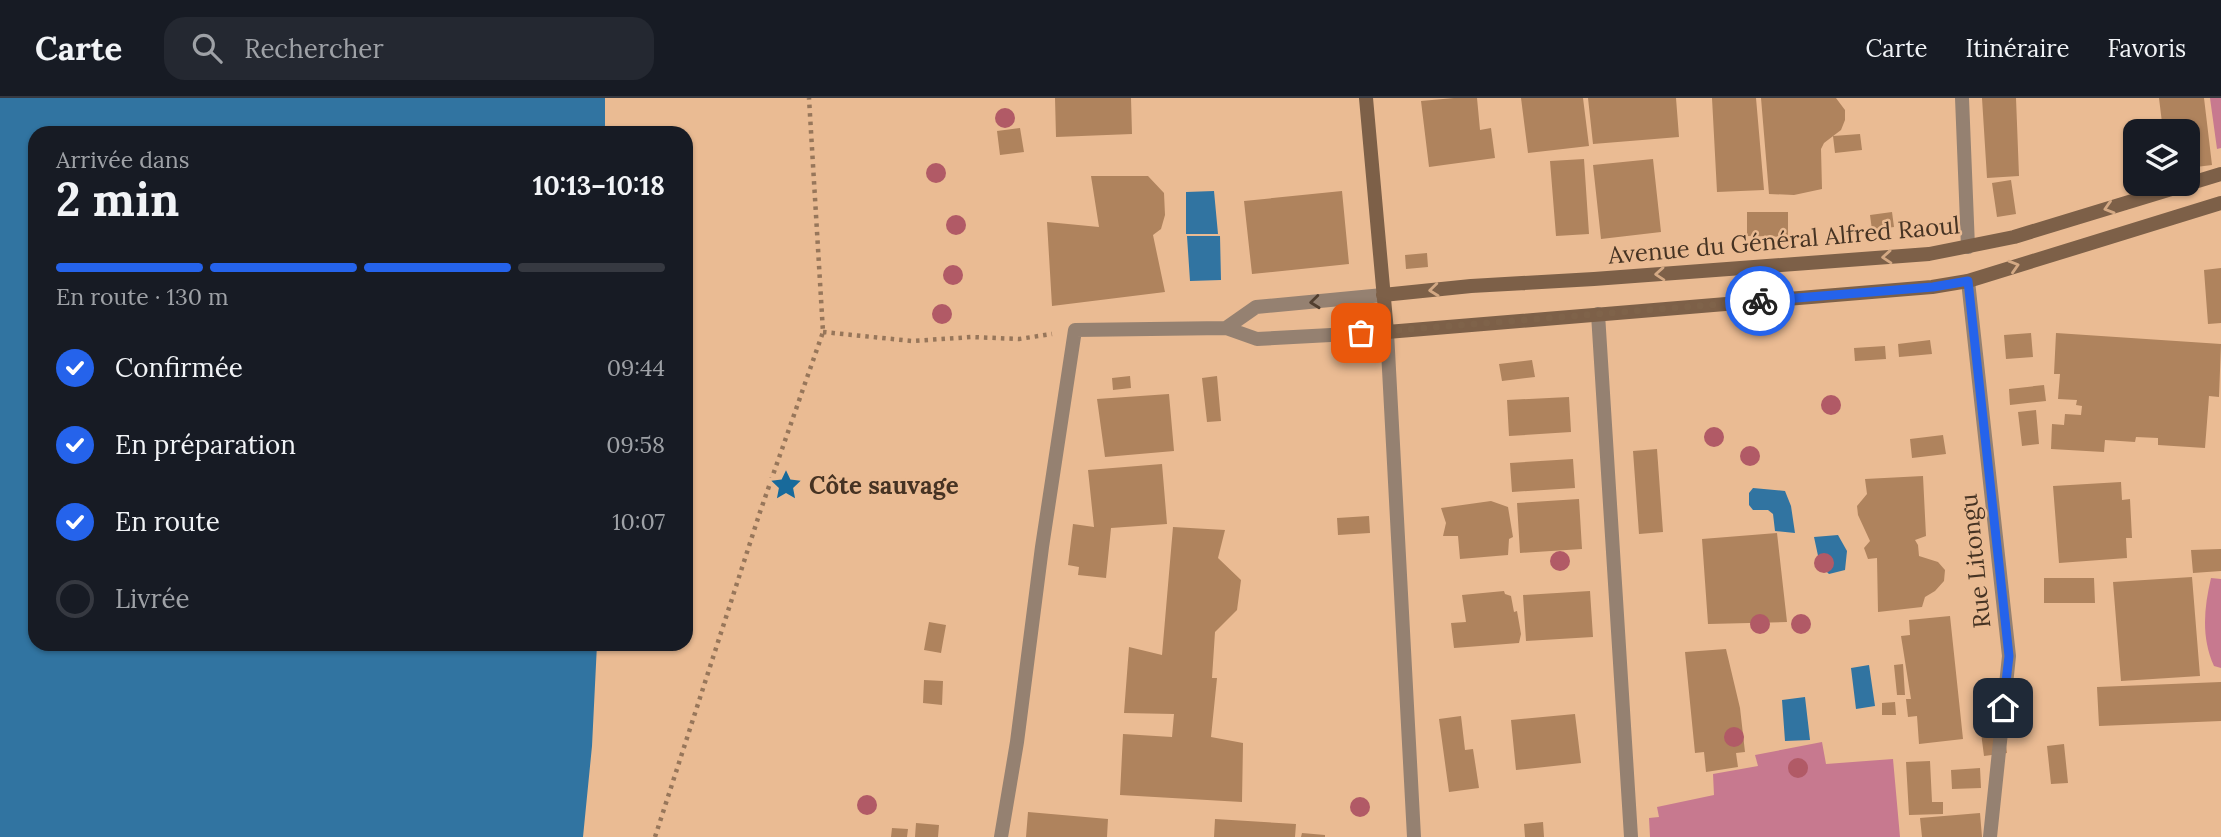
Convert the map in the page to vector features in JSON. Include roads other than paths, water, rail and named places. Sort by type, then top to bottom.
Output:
[{"type":"street","points":[[1366,98],[1387,331],[1414,837]]},
{"type":"street","points":[[1962,98],[1968,247]]},
{"type":"street","name":"Avenue du Général Alfred Raoul","points":[[1382,295],[1471,286],[1929,254],[2014,237],[2221,174]]},
{"type":"street","points":[[1001,837],[1017,742],[1042,547],[1075,330],[1226,328],[1257,339],[1933,287],[1968,281],[2221,204]]},
{"type":"street","name":"Rue Litongu","points":[[1968,281],[2009,656],[1990,837]]},
{"type":"street","points":[[1226,328],[1256,307],[1382,295]]},
{"type":"street","points":[[1598,314],[1631,837]]},
{"type":"water","points":[[0,98],[605,98],[605,126],[28,126],[28,651],[597,651],[592,746],[583,837],[0,837]]},
{"type":"water","points":[[1214,191],[1218,234],[1186,234],[1186,192]]},
{"type":"water","points":[[1187,236],[1220,236],[1221,280],[1190,281]]},
{"type":"water","points":[[1753,488],[1785,491],[1791,506],[1795,533],[1775,531],[1773,514],[1768,510],[1753,510],[1749,505],[1749,493]]},
{"type":"water","points":[[1838,535],[1847,551],[1845,570],[1829,574],[1820,565],[1814,537]]},
{"type":"water","points":[[1869,665],[1875,706],[1856,709],[1851,668]]},
{"type":"water","points":[[1805,697],[1810,740],[1785,741],[1782,700]]},
{"type":"place","name":"Côte sauvage","points":[[786,485]]}]
